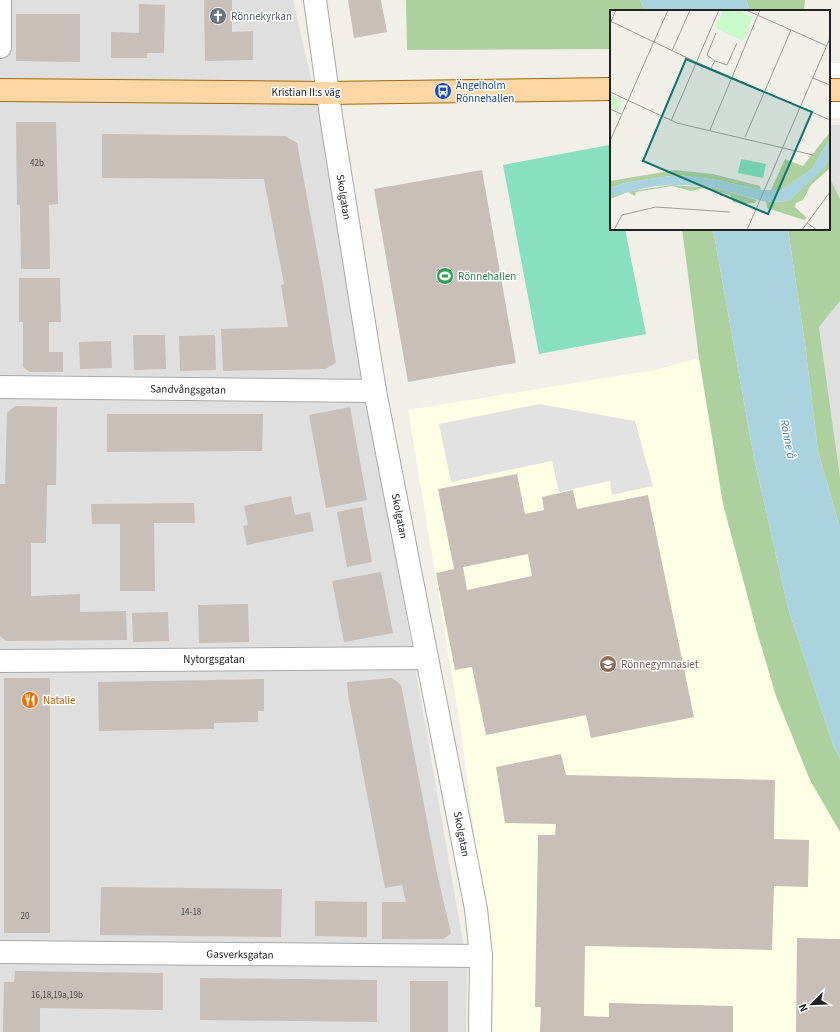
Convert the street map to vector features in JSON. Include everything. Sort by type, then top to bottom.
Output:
[{"type":"main road","name":"Kristian II:s väg","points":[[0,90],[328,93],[610,89]]},
{"type":"street","points":[[0,0],[0,47]]},
{"type":"street","name":"Skolgatan","points":[[315,0],[328,93],[376,392],[476,909],[481,956],[480,1032]]},
{"type":"street","name":"Sandvångsgatan","points":[[0,387],[376,392]]},
{"type":"street","name":"Nytorgsgatan","points":[[0,661],[427,658]]},
{"type":"street","name":"Gasverksgatan","points":[[0,952],[481,956]]},
{"type":"shaded area","points":[[0,0],[293,0],[318,108],[467,965],[466,1032],[0,1032]]},
{"type":"shaded area","points":[[830,125],[840,125],[840,199],[830,178]]},
{"type":"shaded area","points":[[840,301],[840,477],[819,327]]},
{"type":"shaded area","name":"Rönnegymnasiet","points":[[699,358],[723,504],[757,632],[776,696],[810,780],[840,832],[840,1032],[492,1032],[494,988],[461,730],[408,410],[655,370]]},
{"type":"shaded area","points":[[539,404],[635,421],[653,486],[612,495],[610,481],[559,492],[552,461],[451,482],[439,424]]},
{"type":"green space","points":[[406,0],[640,0],[645,10],[610,10],[610,49],[407,50]]},
{"type":"green space","points":[[746,0],[805,0],[804,10],[750,10]]},
{"type":"green space","points":[[609,145],[610,230],[625,230],[646,334],[539,354],[503,165]]},
{"type":"green space","points":[[830,178],[840,199],[840,301],[819,327],[840,477],[840,528],[818,451],[805,344],[788,230],[830,230]]},
{"type":"green space","points":[[682,230],[713,230],[754,458],[788,608],[833,745],[840,759],[840,832],[810,780],[776,696],[757,632],[723,504],[699,358]]},
{"type":"water","points":[[640,0],[746,0],[750,10],[645,10]]},
{"type":"water","name":"Rönne å","points":[[713,230],[788,230],[805,344],[818,451],[840,528],[840,759],[833,745],[788,608],[754,458]]},
{"type":"pier","points":[[830,63],[840,63],[840,118],[830,118]]},
{"type":"building","name":"Rönnekyrkan","points":[[204,0],[232,0],[232,32],[253,31],[253,60],[205,61]]},
{"type":"building","points":[[348,0],[381,0],[387,32],[354,38]]},
{"type":"building","points":[[139,4],[165,5],[164,53],[147,53],[147,58],[111,58],[111,32],[139,33]]},
{"type":"building","points":[[16,14],[80,14],[80,62],[16,61]]},
{"type":"building","points":[[16,122],[56,122],[58,204],[49,205],[50,269],[21,269],[20,205],[17,205]]},
{"type":"building","points":[[102,134],[285,136],[297,143],[336,363],[325,369],[223,371],[221,329],[288,327],[281,285],[284,284],[264,179],[102,178]]},
{"type":"building","name":"Rönnehallen","points":[[482,170],[516,363],[408,382],[374,189]]},
{"type":"building","points":[[19,278],[60,278],[61,322],[49,322],[49,352],[63,352],[63,372],[30,372],[23,367],[23,322],[19,322]]},
{"type":"building","points":[[133,335],[165,335],[166,369],[134,370]]},
{"type":"building","points":[[215,335],[216,370],[180,371],[179,336]]},
{"type":"building","points":[[111,341],[112,368],[80,369],[79,342]]},
{"type":"building","points":[[15,406],[57,407],[56,485],[47,485],[46,543],[31,543],[31,596],[80,594],[80,612],[126,611],[127,640],[6,641],[0,636],[0,484],[5,484],[7,413]]},
{"type":"building","points":[[350,407],[367,500],[326,508],[309,415]]},
{"type":"building","points":[[107,414],[263,414],[262,451],[107,452]]},
{"type":"building","points":[[517,474],[525,514],[544,510],[542,497],[573,490],[577,509],[648,495],[694,717],[591,738],[586,715],[486,735],[472,667],[455,670],[436,573],[454,569],[438,489]],"holes":[[[528,554],[532,576],[467,590],[463,567]]]},
{"type":"building","points":[[291,496],[295,515],[310,512],[314,531],[247,545],[243,526],[248,525],[244,506]]},
{"type":"building","points":[[194,503],[195,523],[154,523],[155,591],[120,591],[120,524],[92,524],[91,504]]},
{"type":"building","points":[[362,507],[372,562],[347,567],[337,512]]},
{"type":"building","points":[[381,572],[393,633],[344,642],[332,581]]},
{"type":"building","points":[[248,604],[249,642],[199,643],[198,605]]},
{"type":"building","points":[[168,612],[169,641],[133,642],[132,613]]},
{"type":"building","points":[[4,678],[50,678],[50,933],[4,933]]},
{"type":"building","points":[[392,678],[401,685],[438,878],[451,933],[444,939],[382,939],[382,902],[406,902],[402,885],[385,888],[348,695],[347,682]]},
{"type":"building","points":[[264,679],[264,711],[258,711],[258,722],[214,723],[214,729],[99,731],[98,682]]},
{"type":"building","points":[[561,754],[566,775],[775,780],[774,839],[809,840],[808,887],[774,886],[772,950],[585,946],[584,1016],[609,1017],[609,1003],[733,1006],[733,1032],[540,1032],[541,1007],[535,1007],[538,835],[555,835],[556,824],[505,823],[496,767]]},
{"type":"building","points":[[101,887],[282,889],[281,937],[100,935]]},
{"type":"building","points":[[315,901],[367,902],[367,937],[315,936]]},
{"type":"building","points":[[797,938],[840,939],[840,1032],[796,1032]]},
{"type":"building","points":[[15,971],[163,973],[163,1010],[40,1008],[40,1032],[3,1032],[4,982],[14,982]]},
{"type":"building","points":[[200,978],[377,980],[377,1022],[200,1020]]},
{"type":"building","points":[[410,981],[448,981],[448,1032],[410,1032]]},
{"type":"place","name":"Rönnekyrkan","points":[[218,16]]},
{"type":"place","name":"Ängelholm Rönnehallen","points":[[443,91]]},
{"type":"place","name":"Rönnehallen","points":[[445,276]]},
{"type":"place","name":"Rönnegymnasiet","points":[[608,664]]},
{"type":"place","name":"Natalie","points":[[30,700]]}]
